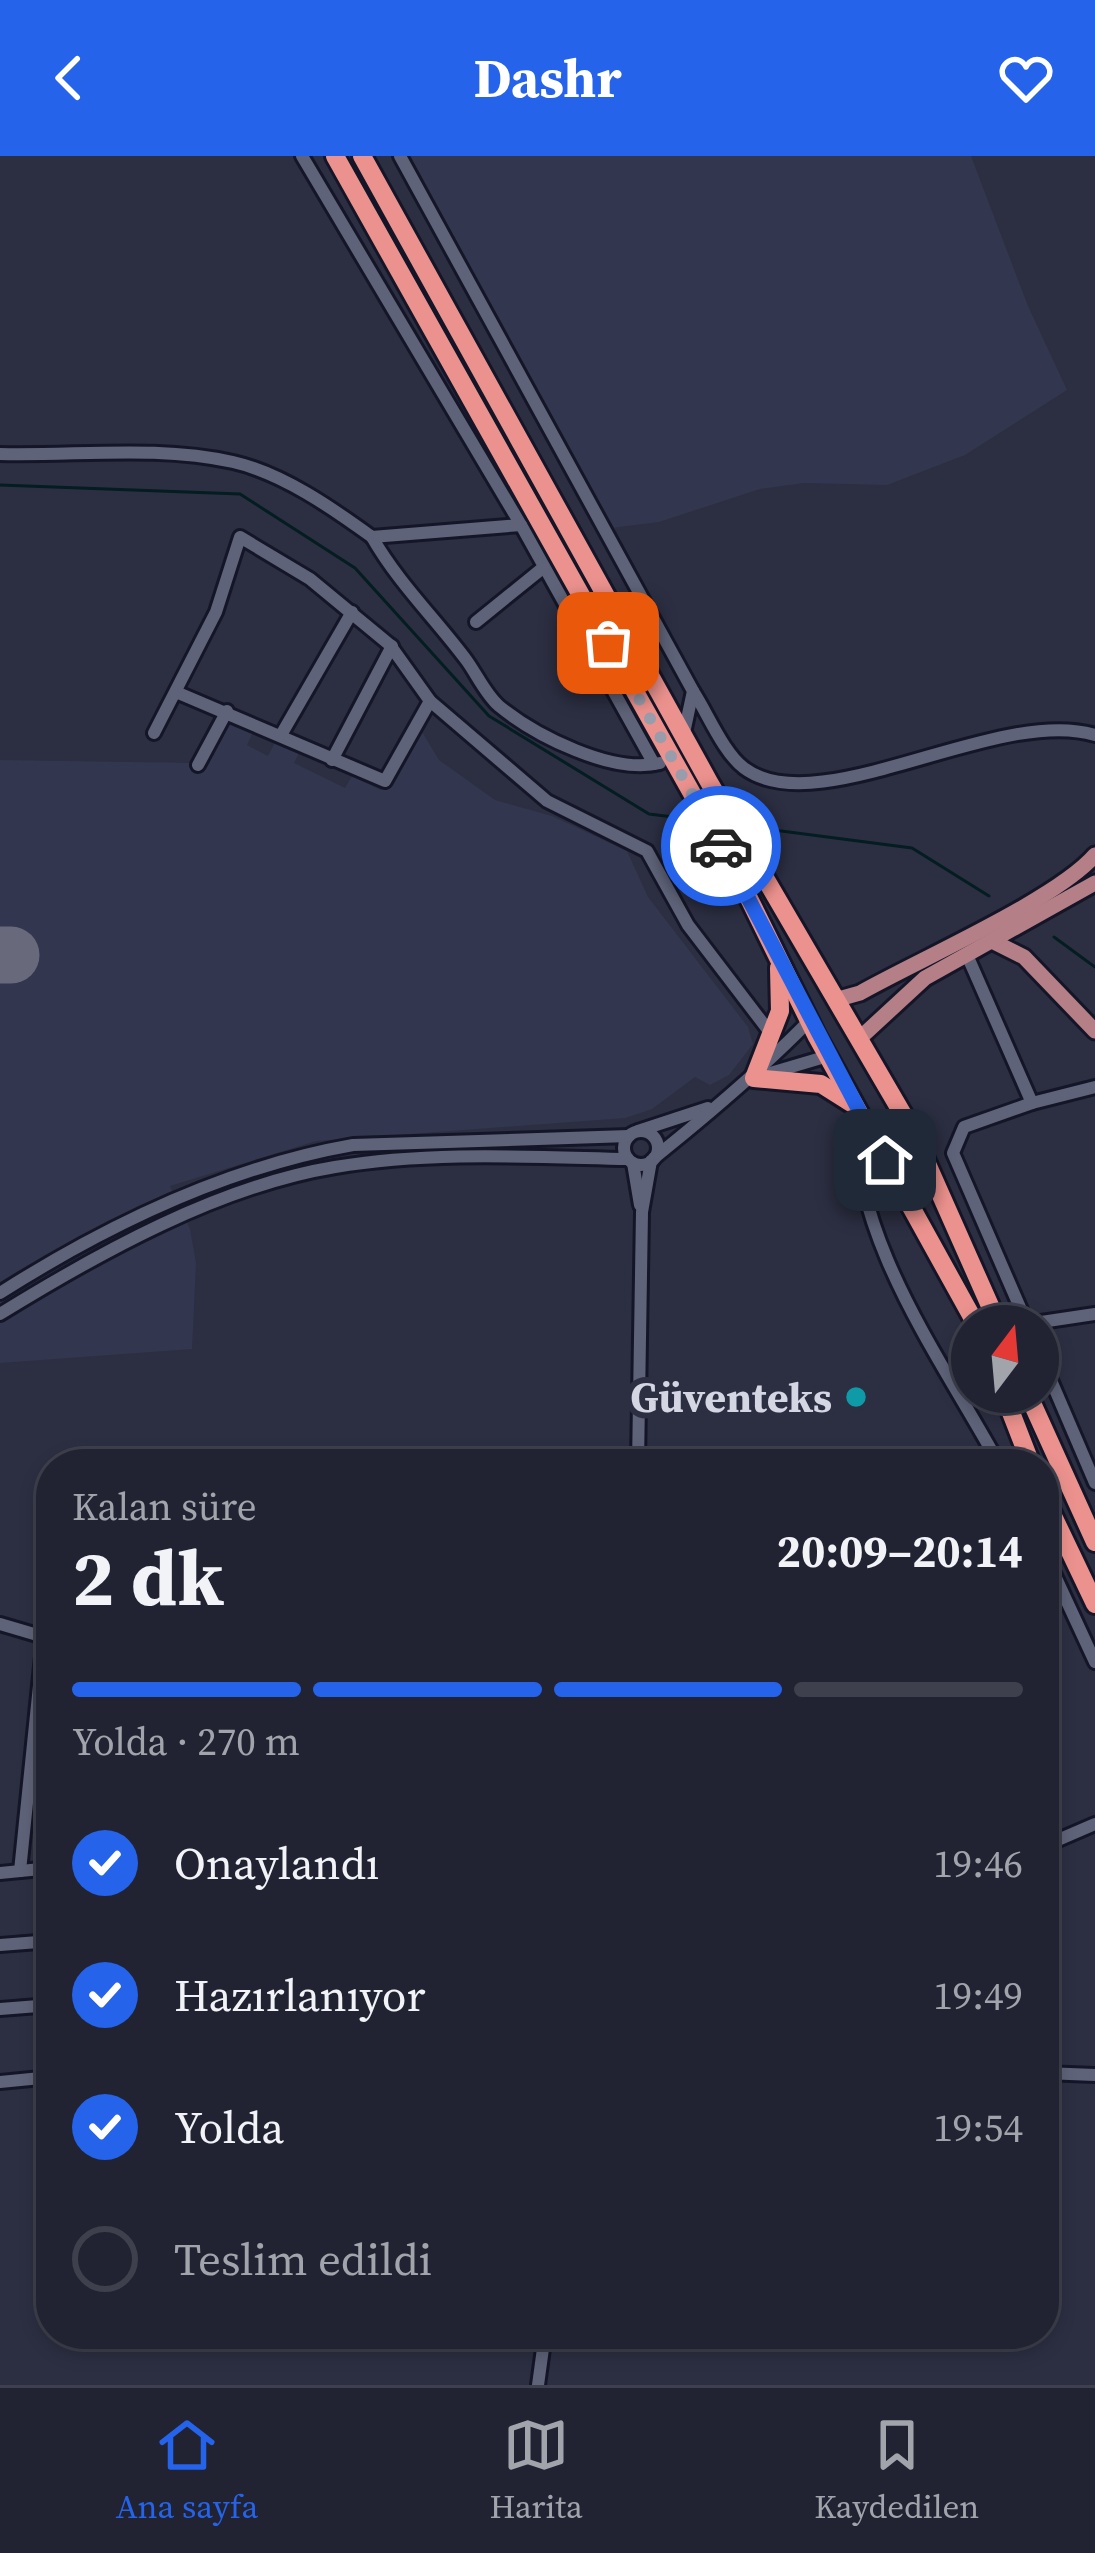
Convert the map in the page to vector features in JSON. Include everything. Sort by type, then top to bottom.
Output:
[{"type":"highway","points":[[335,156],[663,762],[684,781],[736,872],[813,1029],[964,1305]]},
{"type":"highway","points":[[362,156],[709,782],[913,1130],[990,1305]]},
{"type":"highway","points":[[778,957],[780,1010],[754,1078],[821,1084],[855,1106]]},
{"type":"highway","points":[[813,1029],[835,1000]]},
{"type":"highway","points":[[828,1056],[860,1038]]},
{"type":"highway","points":[[1011,1413],[1025,1449]]},
{"type":"highway","points":[[1037,1413],[1053,1449]]},
{"type":"highway","points":[[1059,1463],[1095,1542]]},
{"type":"highway","points":[[1059,1528],[1095,1604]]},
{"type":"main road","points":[[835,1000],[860,993],[1040,895],[1082,870],[1095,855]]},
{"type":"main road","points":[[860,1038],[893,1002],[1095,883]]},
{"type":"main road","points":[[992,941],[1024,957],[1095,1031]]},
{"type":"street","points":[[0,454],[141,452],[236,462],[326,504],[372,537],[400,586],[442,630],[496,705],[597,759],[641,768],[663,762],[302,156]]},
{"type":"street","points":[[400,156],[693,691],[740,765],[781,784],[850,775],[1054,728],[1095,735]]},
{"type":"street","points":[[372,537],[521,525]]},
{"type":"street","points":[[154,733],[216,612],[240,537],[352,612],[392,646],[430,701],[547,801],[647,851],[688,925],[772,1036]]},
{"type":"street","points":[[476,622],[544,567]]},
{"type":"street","points":[[281,735],[352,612]]},
{"type":"street","points":[[332,760],[392,646]]},
{"type":"street","points":[[684,733],[693,691]]},
{"type":"street","points":[[176,692],[385,781],[430,701]]},
{"type":"street","points":[[198,764],[227,711]]},
{"type":"street","points":[[968,955],[1032,1103]]},
{"type":"street","points":[[0,1314],[203,1208],[313,1171],[501,1157],[653,1159],[709,1108],[813,1029]]},
{"type":"street","points":[[754,1078],[828,1056]]},
{"type":"street","points":[[1020,1305],[953,1146],[964,1127],[1095,1087]]},
{"type":"street","points":[[855,1106],[854,1141],[876,1235],[991,1449]]},
{"type":"street","points":[[642,1212],[631,1161],[624,1150],[633,1133],[709,1108]]},
{"type":"street","points":[[0,1293],[175,1198],[313,1152],[353,1145],[633,1133],[653,1137],[642,1212],[638,1449]]},
{"type":"street","points":[[27,1276],[37,1292]]},
{"type":"street","points":[[1059,1320],[1095,1314]]},
{"type":"street","points":[[1059,1399],[1095,1483]]},
{"type":"street","points":[[1059,1584],[1095,1662]]},
{"type":"street","points":[[0,1624],[36,1634]]},
{"type":"street","points":[[20,1871],[36,1738]]},
{"type":"street","points":[[1059,1840],[1095,1825]]},
{"type":"street","points":[[0,1873],[36,1869]]},
{"type":"street","points":[[0,1945],[36,1942]]},
{"type":"street","points":[[0,2008],[36,2006]]},
{"type":"street","points":[[1059,2074],[1095,2075]]},
{"type":"street","points":[[0,2082],[36,2079]]},
{"type":"street","points":[[538,2385],[542,2349]]},
{"type":"shaded area","points":[[400,156],[971,156],[1028,306],[1067,390],[965,455],[887,485],[804,483],[760,489],[659,522],[611,528],[596,515]]},
{"type":"shaded area","points":[[228,717],[255,728],[247,745],[268,756],[277,739],[300,751],[294,763],[345,788],[352,776],[381,790],[419,727],[439,760],[495,800],[552,816],[627,851],[648,897],[748,1027],[753,1044],[729,1075],[710,1085],[695,1077],[652,1109],[625,1118],[316,1141],[170,1186],[190,1229],[196,1263],[192,1349],[0,1363],[0,760],[194,763],[197,772]]},
{"type":"waterway","points":[[0,485],[240,494],[355,568],[489,716],[649,814],[697,820]]},
{"type":"waterway","points":[[742,826],[912,848],[989,896]]},
{"type":"waterway","points":[[1054,937],[1095,967]]},
{"type":"runway","points":[[0,955],[11,955]]},
{"type":"way so far","points":[[608,643],[721,846]]},
{"type":"place","name":"Güventeks","points":[[856,1397]]},
{"type":"route","points":[[721,846],[885,1160]]}]
